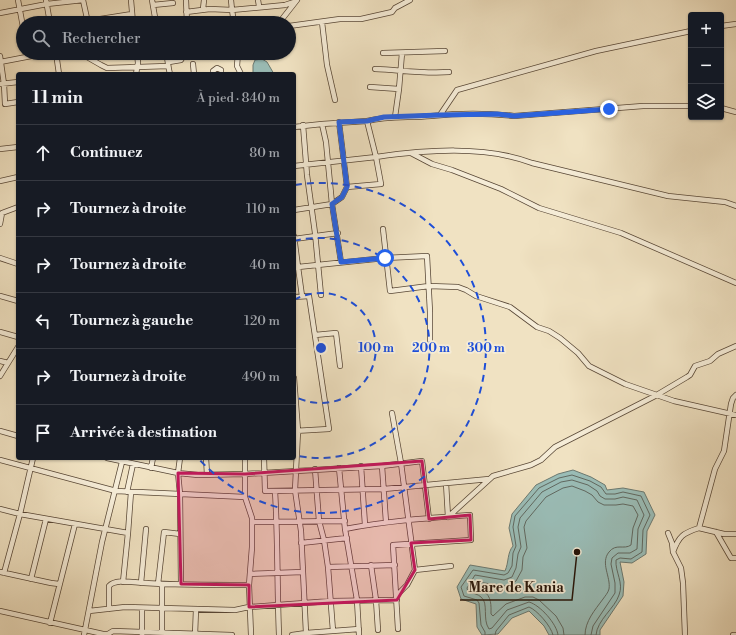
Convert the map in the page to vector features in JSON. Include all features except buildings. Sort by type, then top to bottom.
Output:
[{"type":"street","points":[[18,0],[21,16]]},
{"type":"street","points":[[0,13],[20,10],[46,2],[83,0],[87,16]]},
{"type":"street","points":[[121,16],[132,14],[131,0]]},
{"type":"street","points":[[186,0],[186,16]]},
{"type":"street","points":[[203,9],[204,0]]},
{"type":"street","points":[[231,0],[233,16]]},
{"type":"street","points":[[258,0],[259,6]]},
{"type":"street","points":[[296,25],[340,19],[361,19],[392,12],[395,8],[410,0]]},
{"type":"street","points":[[186,12],[203,9],[232,10],[259,6],[284,5],[296,1]]},
{"type":"street","points":[[284,16],[296,1]]},
{"type":"street","points":[[46,2],[49,16]]},
{"type":"street","points":[[155,16],[153,2],[173,3]]},
{"type":"street","points":[[322,22],[327,65],[335,100]]},
{"type":"street","points":[[724,26],[736,24]]},
{"type":"street","points":[[440,115],[457,90],[596,51],[688,32]]},
{"type":"street","points":[[382,53],[445,50]]},
{"type":"street","points":[[395,117],[402,53]]},
{"type":"street","points":[[0,56],[2,104],[16,102]]},
{"type":"street","points":[[0,62],[16,58]]},
{"type":"street","points":[[57,60],[59,72]]},
{"type":"street","points":[[92,60],[105,67],[151,67],[181,60]]},
{"type":"street","points":[[136,72],[137,60]]},
{"type":"street","points":[[167,60],[170,72]]},
{"type":"street","points":[[237,60],[237,66],[239,72]]},
{"type":"street","points":[[192,64],[194,72]]},
{"type":"street","points":[[213,72],[217,68],[222,72]]},
{"type":"street","points":[[375,69],[434,73],[449,72]]},
{"type":"street","points":[[2,84],[16,82]]},
{"type":"street","points":[[370,87],[399,88]]},
{"type":"street","points":[[296,127],[339,122],[367,121],[384,117],[497,114],[514,116],[643,106],[688,106]]},
{"type":"street","points":[[724,109],[736,112]]},
{"type":"street","points":[[347,187],[381,184],[367,121]]},
{"type":"street","points":[[296,210],[332,204],[342,197],[347,187],[339,122]]},
{"type":"street","points":[[322,124],[341,262]]},
{"type":"street","points":[[303,126],[321,295]]},
{"type":"street","points":[[0,149],[16,147]]},
{"type":"street","points":[[296,166],[411,153],[465,151],[516,157],[532,163],[661,194],[724,202],[736,206]]},
{"type":"street","points":[[411,153],[432,164],[501,189],[539,208],[621,233],[736,283]]},
{"type":"street","points":[[0,181],[16,177]]},
{"type":"street","points":[[0,224],[1,213],[16,208]]},
{"type":"street","points":[[382,229],[390,291],[429,286],[458,287],[476,296],[510,307],[537,327],[549,331],[560,338],[578,353],[589,366],[625,384],[655,396],[736,415]]},
{"type":"street","points":[[296,239],[338,233]]},
{"type":"street","points":[[302,296],[296,267],[385,258],[427,256],[430,341]]},
{"type":"street","points":[[0,258],[16,263]]},
{"type":"street","points":[[0,296],[16,300]]},
{"type":"street","points":[[296,297],[309,296],[329,429],[296,431],[295,490],[301,543],[305,603],[305,634]]},
{"type":"street","points":[[0,332],[16,336]]},
{"type":"street","points":[[315,335],[336,333],[340,366]]},
{"type":"street","points":[[448,517],[493,476],[531,465],[541,460],[555,448],[655,396],[687,377],[690,375],[695,366],[710,361],[718,354],[736,346]]},
{"type":"street","points":[[0,376],[16,350]]},
{"type":"street","points":[[0,361],[8,363]]},
{"type":"street","points":[[699,528],[715,469],[724,451],[733,398],[736,395]]},
{"type":"street","points":[[89,611],[125,607],[235,610],[249,607],[397,598],[407,585],[415,570],[401,463],[392,413]]},
{"type":"street","points":[[0,431],[16,435]]},
{"type":"street","points":[[0,460],[116,491],[245,497]]},
{"type":"street","points":[[33,460],[20,514],[2,572],[60,584]]},
{"type":"street","points":[[84,633],[102,542],[123,460],[133,464],[178,473],[207,474],[245,474],[382,466],[422,461],[429,519]]},
{"type":"street","points":[[151,468],[153,460]]},
{"type":"street","points":[[180,460],[178,473],[180,494],[182,584]]},
{"type":"street","points":[[206,460],[207,474]]},
{"type":"street","points":[[245,460],[245,497],[252,522],[249,585],[251,635]]},
{"type":"street","points":[[264,460],[265,491],[384,489],[489,480]]},
{"type":"street","points":[[123,582],[128,534],[129,492],[133,464]]},
{"type":"street","points":[[362,466],[365,525]]},
{"type":"street","points":[[382,466],[386,522]]},
{"type":"street","points":[[339,468],[345,529],[357,600],[359,635]]},
{"type":"street","points":[[316,469],[319,521],[324,540],[328,567],[333,631]]},
{"type":"street","points":[[446,483],[448,517]]},
{"type":"street","points":[[275,491],[279,635]]},
{"type":"street","points":[[0,509],[128,534]]},
{"type":"street","points":[[345,529],[386,522],[470,515],[471,540],[393,545],[398,629]]},
{"type":"street","points":[[31,579],[46,519]]},
{"type":"street","points":[[252,522],[344,520]]},
{"type":"street","points":[[50,623],[75,524]]},
{"type":"street","points":[[673,552],[682,535],[699,528],[716,532],[736,534]]},
{"type":"street","points":[[141,583],[146,530]]},
{"type":"street","points":[[162,632],[160,584],[164,532],[180,534]]},
{"type":"street","points":[[716,532],[731,558],[736,558]]},
{"type":"street","points":[[668,533],[672,543],[673,552],[681,568],[685,635]]},
{"type":"street","points":[[301,543],[347,538]]},
{"type":"street","points":[[371,565],[376,600],[378,630]]},
{"type":"street","points":[[328,567],[395,565]]},
{"type":"street","points":[[415,570],[451,566]]},
{"type":"street","points":[[250,574],[303,572]]},
{"type":"street","points":[[109,609],[109,586],[113,583],[249,585]]},
{"type":"street","points":[[142,608],[142,633]]},
{"type":"street","points":[[195,634],[196,609]]},
{"type":"street","points":[[0,611],[84,633],[108,634],[113,631],[232,635]]},
{"type":"street","points":[[292,635],[359,629]]},
{"type":"highlighted area","points":[[422,461],[429,519],[470,515],[471,540],[411,543],[415,570],[397,600],[249,607],[249,585],[181,584],[178,473],[245,474]]},
{"type":"water","points":[[255,60],[264,60],[267,62],[273,72],[253,72]]},
{"type":"water","points":[[573,470],[591,477],[605,485],[607,490],[623,488],[644,492],[655,515],[647,531],[646,554],[632,563],[620,562],[624,582],[623,596],[600,630],[600,635],[549,635],[544,626],[529,611],[512,618],[498,634],[482,635],[477,627],[476,604],[461,599],[457,587],[470,565],[505,571],[513,546],[509,528],[512,514],[536,485],[558,474]]},
{"type":"place","name":"Mare de Kania","points":[[577,552]]},
{"type":"route","points":[[385,258],[341,262],[338,233],[332,204],[342,197],[347,187],[339,122],[367,121],[384,117],[497,114],[514,116],[609,109]]}]
